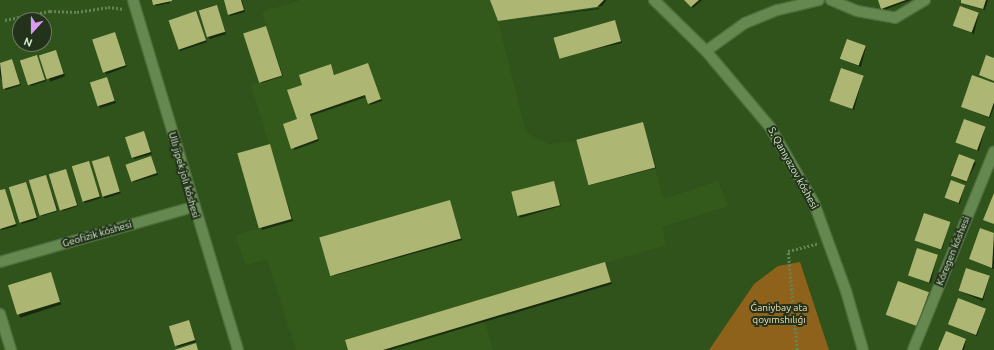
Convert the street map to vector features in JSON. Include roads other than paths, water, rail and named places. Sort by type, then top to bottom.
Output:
[{"type":"street","name":"Ullı jipek jolı kóshesi","points":[[133,0],[193,207],[238,350]]},
{"type":"street","name":"S. Qanıyazov kóshesi","points":[[654,0],[706,51],[770,127],[814,203],[846,290],[863,350]]},
{"type":"street","points":[[706,51],[745,23],[778,10],[819,0]]},
{"type":"street","points":[[831,0],[857,11],[895,18],[925,0]]},
{"type":"street","name":"Kóregen kóshesi","points":[[913,350],[994,152]]},
{"type":"street","name":"Geofizik kóshesi","points":[[0,262],[193,207]]},
{"type":"street","points":[[0,314],[11,350]]},
{"type":"park label","name":"Ǵaniybay ata qoyımshılıǵı","points":[[779,312]]}]
